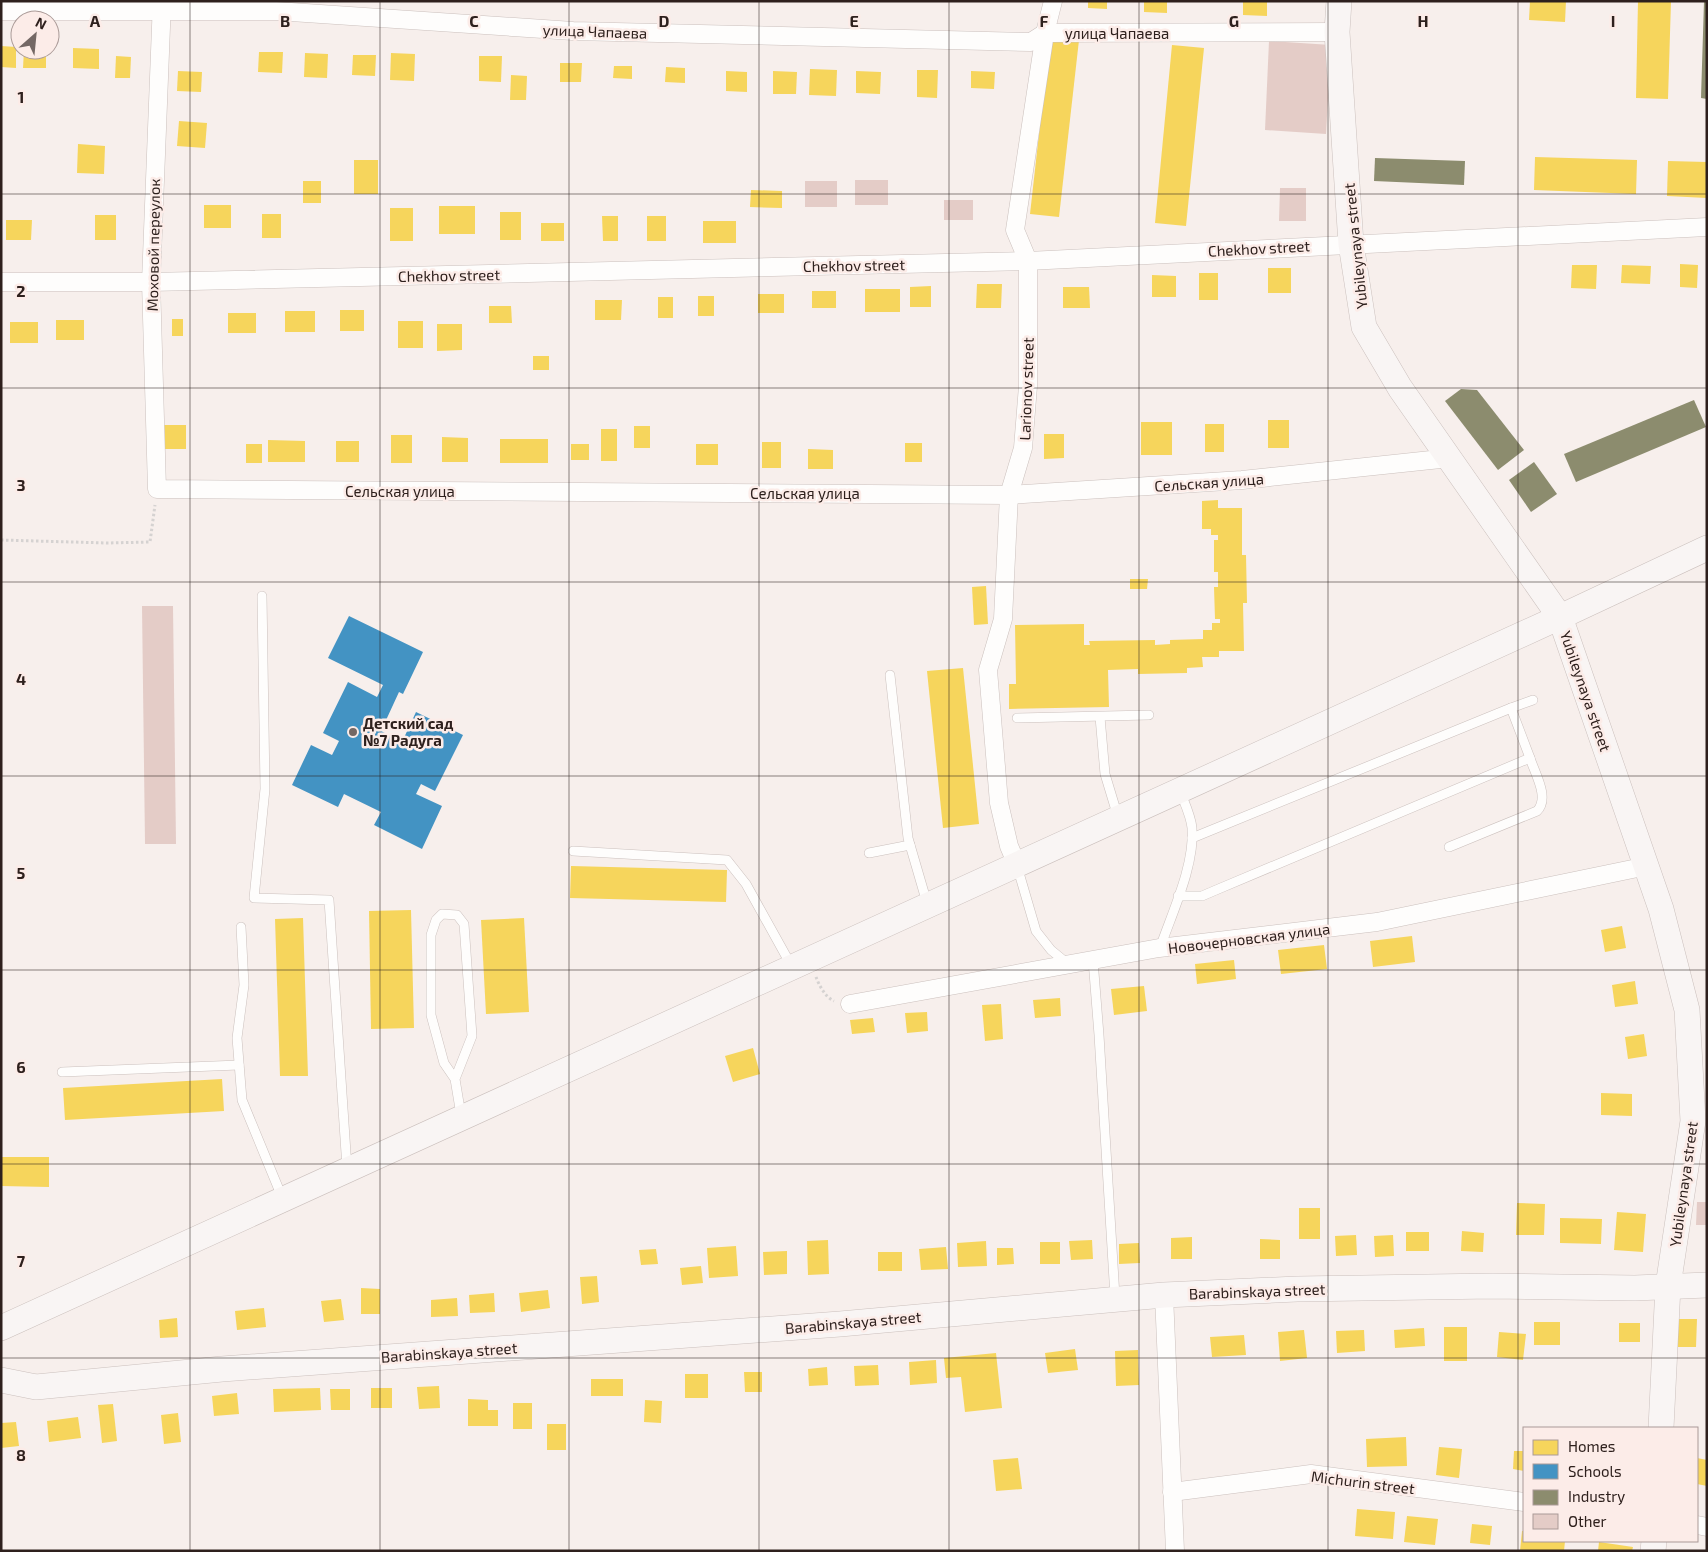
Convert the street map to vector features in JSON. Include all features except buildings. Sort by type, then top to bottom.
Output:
[{"type":"street","name":"Larionov street","points":[[1017,865],[1009,846],[998,803],[988,670],[1003,619],[1009,495],[1024,448],[1028,386],[1028,261],[1015,230],[1045,33],[1054,1]]},
{"type":"street","name":"Yubileynaya street","points":[[1339,1],[1337,32],[1351,244],[1364,327],[1400,388],[1560,617],[1661,909],[1687,1010],[1693,1121],[1668,1286],[1661,1427]]},
{"type":"street","name":"улица Чапаева","points":[[1,11],[130,12],[162,6],[276,10],[573,31],[1031,42],[1045,33],[1337,32]]},
{"type":"street","name":"Моховой переулок","points":[[157,489],[150,282],[162,6]]},
{"type":"street","name":"Chekhov street","points":[[1,282],[150,282],[1028,261],[1707,227]]},
{"type":"street","name":"Сельская улица","points":[[157,489],[1009,495],[1242,480],[1450,458]]},
{"type":"street","points":[[1,1328],[1180,791],[1707,548]]},
{"type":"street","name":"Новочерновская улица","points":[[850,1004],[1159,948],[1377,922],[1647,866]]},
{"type":"street","name":"Barabinskaya street","points":[[1,1380],[36,1387],[222,1369],[840,1324],[1164,1295],[1316,1288],[1493,1286],[1635,1288],[1707,1285]]},
{"type":"street","points":[[1164,1295],[1175,1551]]},
{"type":"street","name":"Michurin street","points":[[1172,1492],[1311,1474],[1523,1502]]},
{"type":"lane","points":[[262,596],[265,789],[254,898],[328,900],[347,1170]]},
{"type":"lane","points":[[890,674],[910,845],[928,905]]},
{"type":"lane","points":[[1192,838],[1534,700]]},
{"type":"lane","points":[[1449,847],[1537,811],[1541,807],[1544,800],[1511,708]]},
{"type":"lane","points":[[1017,718],[1149,715]]},
{"type":"lane","points":[[1100,717],[1104,774],[1118,819]]},
{"type":"lane","points":[[1178,896],[1202,896],[1530,758]]},
{"type":"lane","points":[[1159,948],[1178,896],[1192,846],[1192,826],[1180,791]]},
{"type":"lane","points":[[869,853],[910,845]]},
{"type":"lane","points":[[573,851],[727,860],[746,884],[800,964]]},
{"type":"lane","points":[[1017,865],[1036,931],[1051,950],[1068,965]]},
{"type":"lane","points":[[455,1079],[472,1036],[467,952],[464,924],[456,915],[442,914],[436,920],[431,935],[432,1015],[444,1063],[455,1079],[462,1118]]},
{"type":"lane","points":[[241,927],[244,985],[237,1038],[242,1100],[283,1199]]},
{"type":"lane","points":[[1093,960],[1100,1035],[1115,1300]]},
{"type":"lane","points":[[62,1072],[239,1065]]},
{"type":"path","points":[[1,540],[107,543],[150,542],[157,489]]},
{"type":"path","points":[[800,964],[830,999],[850,1004]]},
{"type":"place","name":"Детский сад №7 Радуга","points":[[353,732]]}]
